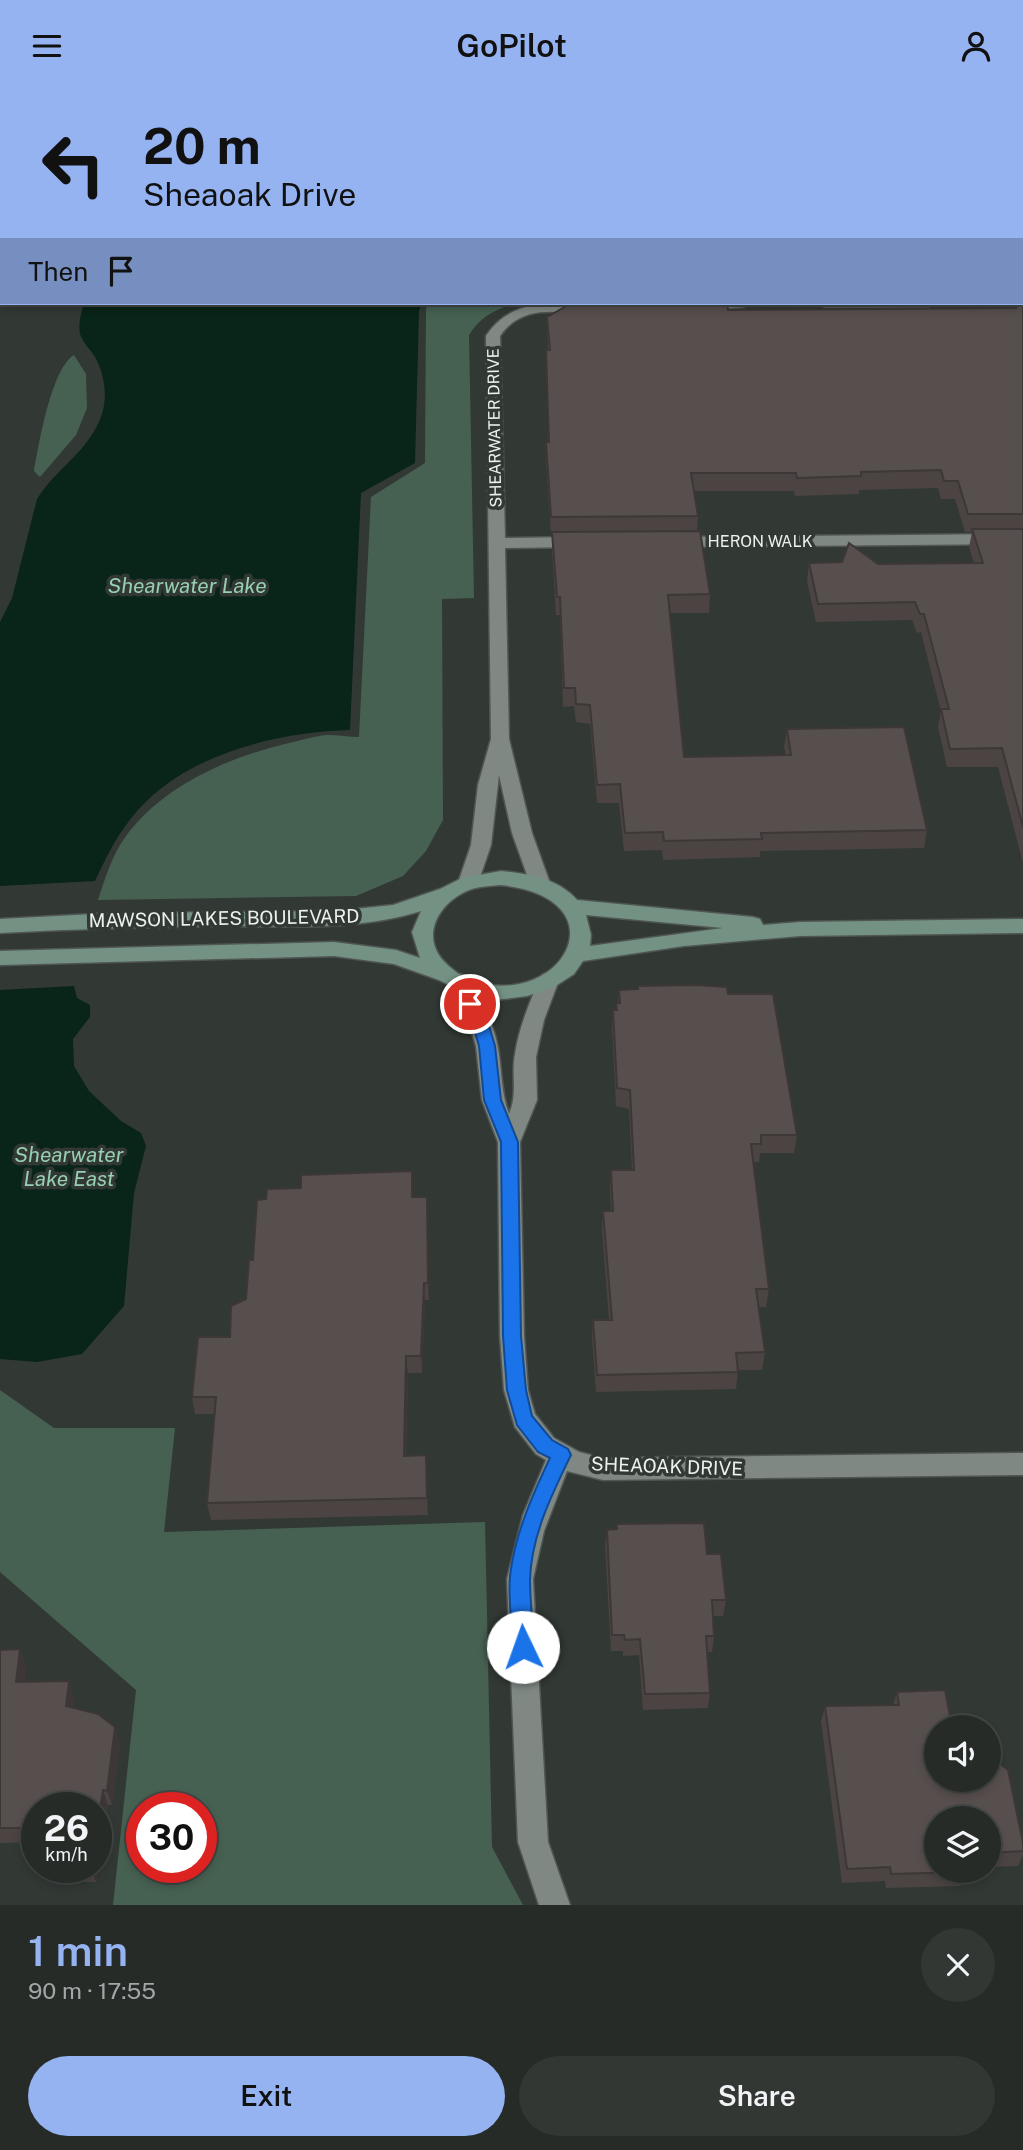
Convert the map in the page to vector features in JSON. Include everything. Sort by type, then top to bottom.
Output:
[{"type":"street","points":[[682,306],[702,305]]},
{"type":"street","name":"SHEARWATER DRIVE","points":[[541,886],[522,833],[500,739],[493,341],[497,328],[512,316],[538,308],[604,307]]},
{"type":"street","name":"HERON WALK","points":[[652,542],[1023,539]]},
{"type":"street","points":[[497,543],[597,542]]},
{"type":"street","name":"SHEARWATER DRIVE","points":[[468,883],[481,845],[487,785],[500,739]]},
{"type":"street","points":[[501,878],[541,886],[556,893],[572,907],[581,924],[582,943],[577,955],[562,973],[549,980],[509,992],[473,989],[451,978],[426,955],[421,933],[428,913],[445,895],[468,883],[501,878]]},
{"type":"street","name":"MAWSON LAKES BOULEVARD","points":[[0,926],[113,919],[335,918],[394,912],[445,895]]},
{"type":"street","points":[[572,907],[800,929]]},
{"type":"street","points":[[577,955],[684,939],[800,929],[1023,926]]},
{"type":"street","name":"MAWSON LAKES BOULEVARD","points":[[0,958],[106,953],[334,949],[396,957],[451,978]]},
{"type":"street","name":"SHEAOAK DRIVE","points":[[451,978],[481,1026],[487,1046],[492,1100],[509,1142],[512,1336],[516,1390],[524,1419],[545,1446],[574,1462],[603,1469],[1023,1464]]},
{"type":"street","name":"SHEAOAK DRIVE","points":[[509,1142],[526,1100],[525,1057],[533,1020],[549,980]]},
{"type":"street","points":[[555,1905],[533,1842],[520,1579],[526,1541],[539,1502],[561,1455]]},
{"type":"shaded area","points":[[428,305],[509,305],[478,323],[469,335],[474,598],[442,599],[443,820],[426,851],[403,876],[356,896],[98,900],[121,843],[141,818],[177,789],[219,766],[263,750],[322,736],[359,737],[371,497],[425,463]]},
{"type":"shaded area","points":[[74,355],[86,374],[87,408],[76,435],[40,477],[34,471],[47,408],[59,375]]},
{"type":"shaded area","points":[[0,1390],[54,1428],[175,1428],[164,1532],[485,1522],[492,1847],[523,1905],[113,1905],[136,1690],[0,1572]]},
{"type":"water","name":"Shearwater Lake","points":[[84,305],[421,305],[415,463],[361,493],[350,730],[290,736],[259,743],[200,764],[149,799],[129,821],[95,881],[0,886],[0,622],[12,598],[37,499],[89,439],[102,414],[105,399],[103,377],[95,357],[80,334]]},
{"type":"water","name":"Shearwater Lake East","points":[[74,986],[77,998],[90,1005],[90,1017],[73,1039],[74,1066],[89,1091],[121,1121],[141,1133],[146,1146],[134,1193],[124,1306],[82,1354],[37,1362],[0,1359],[0,990]]},
{"type":"building","points":[[568,305],[727,305],[728,310],[1016,308],[1015,305],[1023,305],[1023,514],[968,514],[958,481],[944,481],[941,470],[861,472],[861,476],[797,478],[796,473],[691,473],[698,516],[551,517],[546,442],[549,442],[546,350],[550,350],[547,317]]},
{"type":"building","points":[[972,529],[1023,529],[1023,827],[1002,748],[950,749],[941,709],[949,709],[924,614],[920,614],[915,602],[818,604],[809,563],[842,562],[849,543],[878,564],[983,563]]},
{"type":"building","points":[[700,531],[710,594],[668,595],[684,757],[791,755],[787,729],[904,727],[927,830],[761,833],[762,839],[664,841],[663,832],[625,833],[620,784],[597,785],[590,705],[576,704],[575,688],[564,688],[560,597],[557,597],[552,532]]},
{"type":"building","points":[[638,986],[727,987],[728,994],[773,994],[797,1135],[761,1135],[761,1144],[751,1144],[769,1289],[756,1289],[765,1352],[736,1353],[738,1372],[597,1375],[593,1320],[612,1320],[603,1211],[613,1211],[611,1170],[634,1170],[630,1090],[617,1088],[613,1010],[617,1010],[616,1003],[620,1003],[619,990],[638,989]]},
{"type":"building","points":[[412,1171],[412,1197],[427,1197],[428,1283],[424,1283],[421,1356],[406,1356],[404,1456],[426,1455],[427,1498],[207,1503],[216,1397],[192,1397],[198,1337],[230,1337],[231,1306],[246,1299],[249,1260],[253,1260],[257,1200],[266,1199],[267,1189],[301,1188],[301,1175]]},
{"type":"building","points":[[704,1523],[707,1554],[721,1554],[726,1600],[712,1600],[714,1636],[706,1636],[710,1693],[645,1694],[640,1639],[625,1640],[624,1635],[612,1635],[607,1530],[617,1529],[617,1524]]},
{"type":"building","points":[[20,1649],[16,1682],[69,1681],[66,1706],[98,1714],[115,1727],[107,1791],[21,1792],[21,1828],[0,1828],[0,1650]]},
{"type":"building","points":[[945,1690],[950,1715],[924,1715],[924,1792],[1001,1792],[1001,1764],[1008,1770],[1023,1851],[1001,1852],[1001,1806],[924,1806],[924,1873],[891,1874],[890,1867],[847,1869],[825,1706],[899,1705],[897,1692]]},
{"type":"route","points":[[470,1004],[487,1046],[492,1100],[509,1142],[512,1336],[516,1390],[524,1419],[545,1446],[561,1455],[539,1502],[526,1541],[520,1579],[523,1647]]}]
